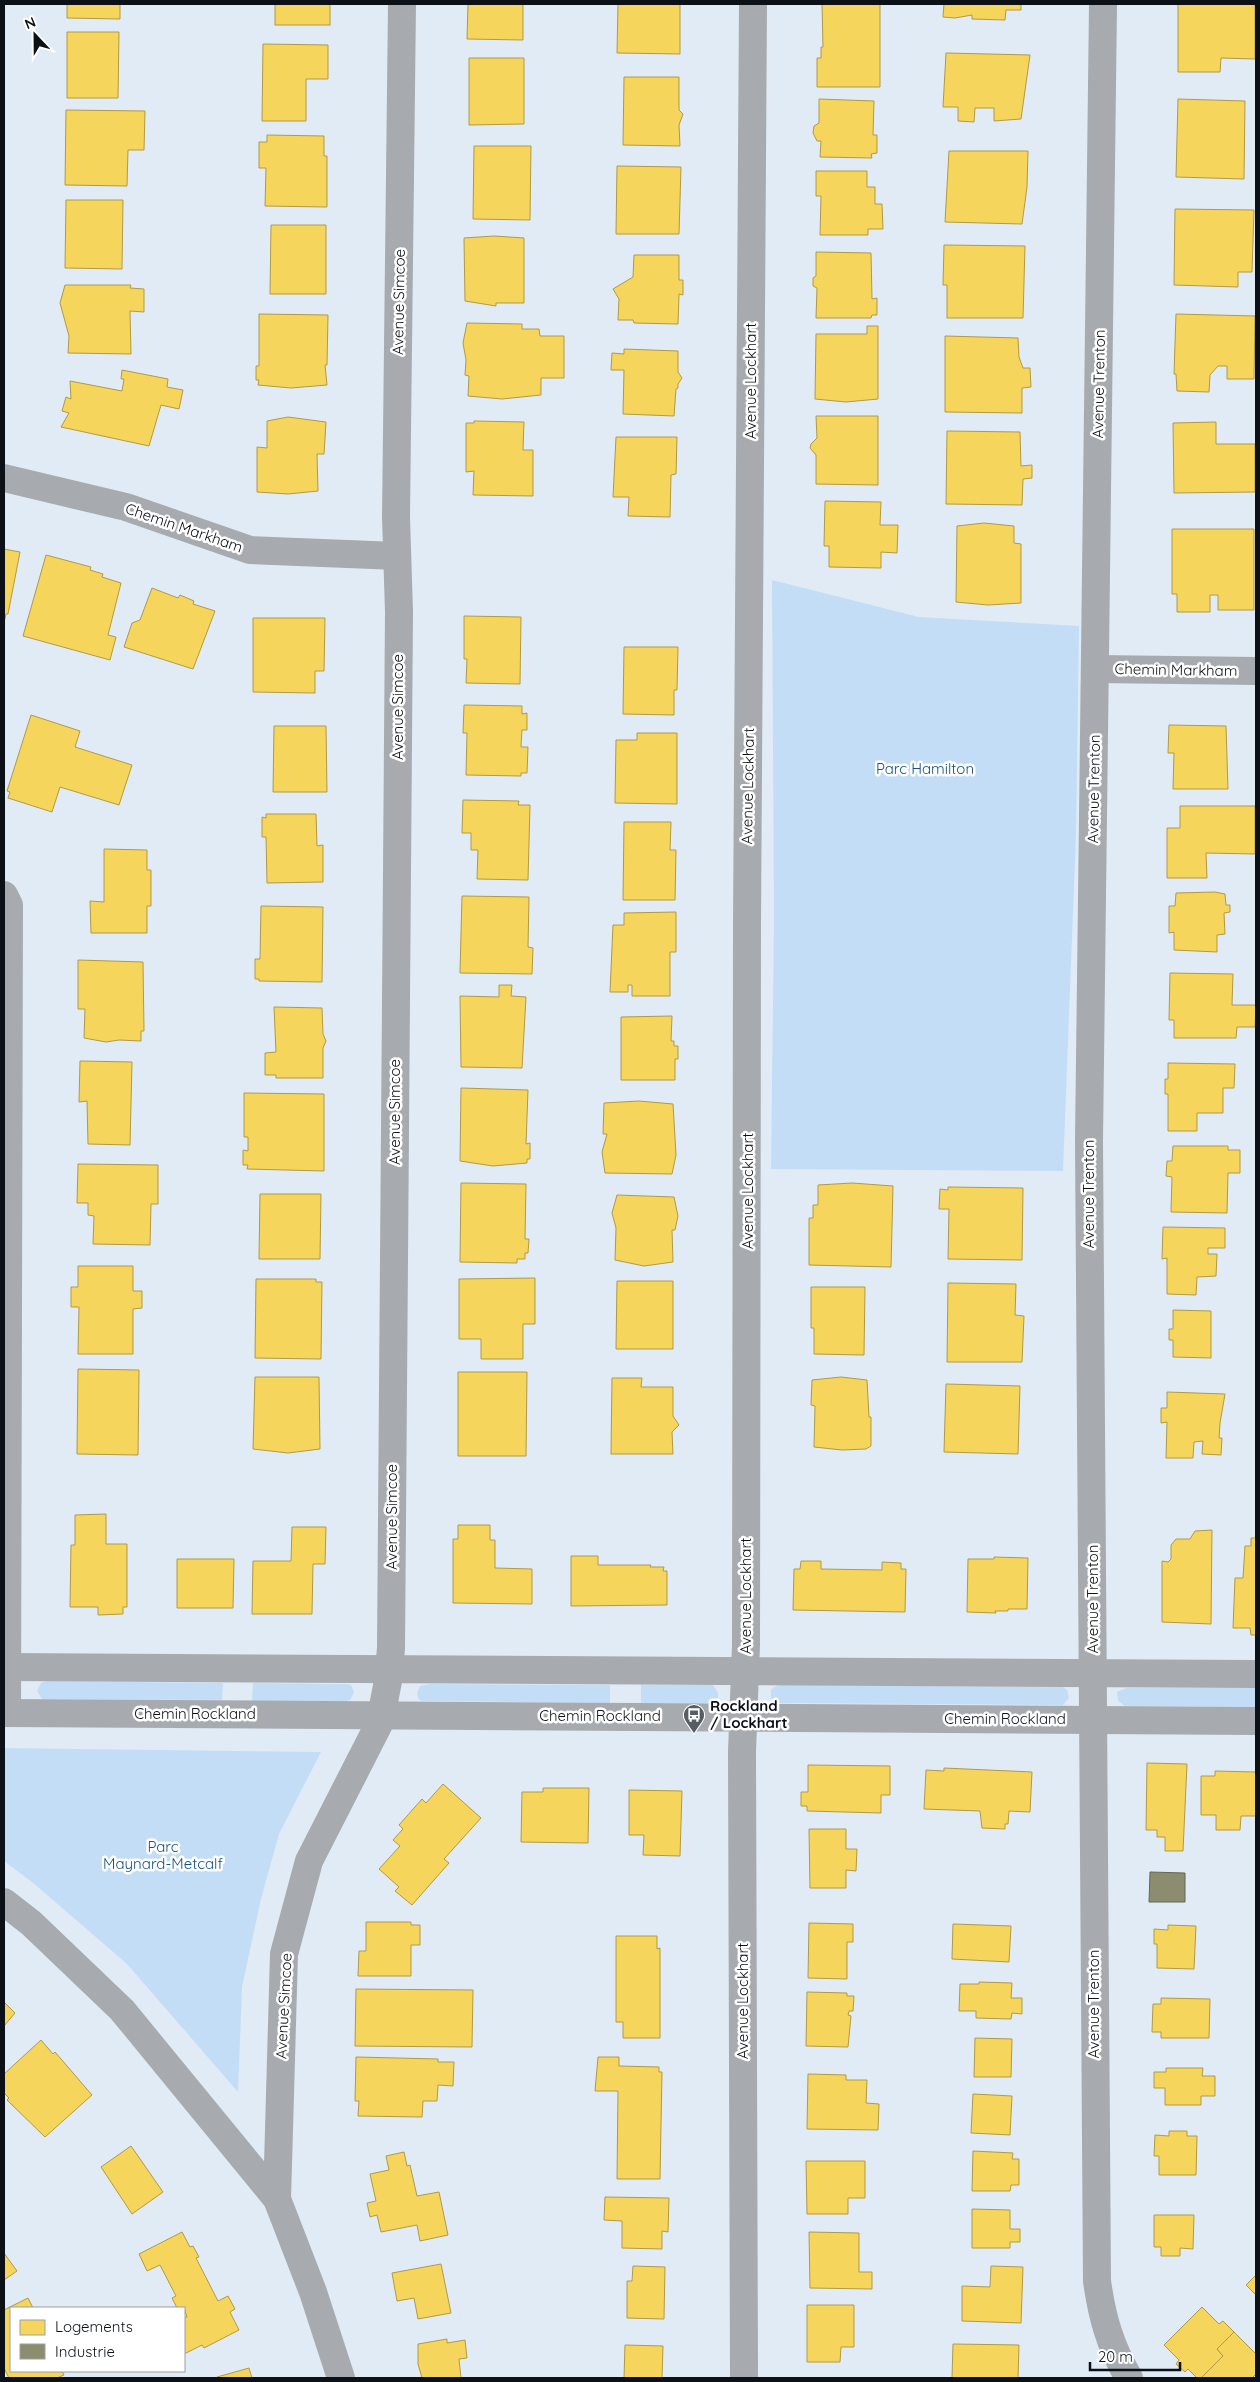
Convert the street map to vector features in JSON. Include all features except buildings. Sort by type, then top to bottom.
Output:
[{"type":"street","name":"Avenue Simcoe","points":[[277,2199],[284,1954],[309,1861],[372,1741],[382,1714],[389,1669],[392,1622],[397,556],[402,4]]},
{"type":"street","name":"Avenue Lockhart","points":[[744,2378],[744,1718],[748,1171],[747,914],[753,4]]},
{"type":"street","name":"Avenue Trenton","points":[[1103,4],[1089,1140],[1097,2281],[1103,2320],[1118,2361],[1129,2378]]},
{"type":"street","name":"Chemin Markham","points":[[4,478],[126,508],[250,550],[397,556]]},
{"type":"street","name":"Chemin Markham","points":[[1096,669],[1256,671]]},
{"type":"street","points":[[4,895],[9,905],[5,1713]]},
{"type":"street","points":[[6,1667],[1256,1674]]},
{"type":"street","name":"Chemin Rockland","points":[[5,1713],[1256,1721]]},
{"type":"street","name":"Avenue Simcoe","points":[[4,1902],[31,1923],[122,2010],[277,2199],[313,2292],[341,2378]]},
{"type":"green space","name":"Parc Hamilton","points":[[772,580],[919,617],[1079,626],[1076,835],[1063,1171],[771,1169],[774,918]]},
{"type":"green space","points":[[46,1681],[223,1683],[222,1700],[42,1699],[37,1691],[41,1683]]},
{"type":"green space","points":[[253,1683],[344,1684],[351,1685],[354,1692],[350,1700],[343,1702],[252,1701]]},
{"type":"green space","points":[[430,1684],[610,1685],[610,1703],[421,1701],[417,1693],[420,1686]]},
{"type":"green space","points":[[641,1685],[713,1685],[718,1693],[718,1699],[711,1703],[641,1703]]},
{"type":"green space","points":[[779,1685],[1063,1687],[1067,1690],[1069,1698],[1063,1705],[778,1703],[771,1698],[771,1690]]},
{"type":"green space","points":[[1126,1688],[1256,1688],[1256,1707],[1125,1706],[1118,1701],[1117,1692]]},
{"type":"green space","name":"Parc Maynard-Metcalf","points":[[4,1748],[321,1752],[279,1834],[261,1899],[242,1987],[238,2092],[127,1964],[32,1882],[4,1861]]},
{"type":"place","name":"Rockland / Lockhart","points":[[694,1734]]}]
